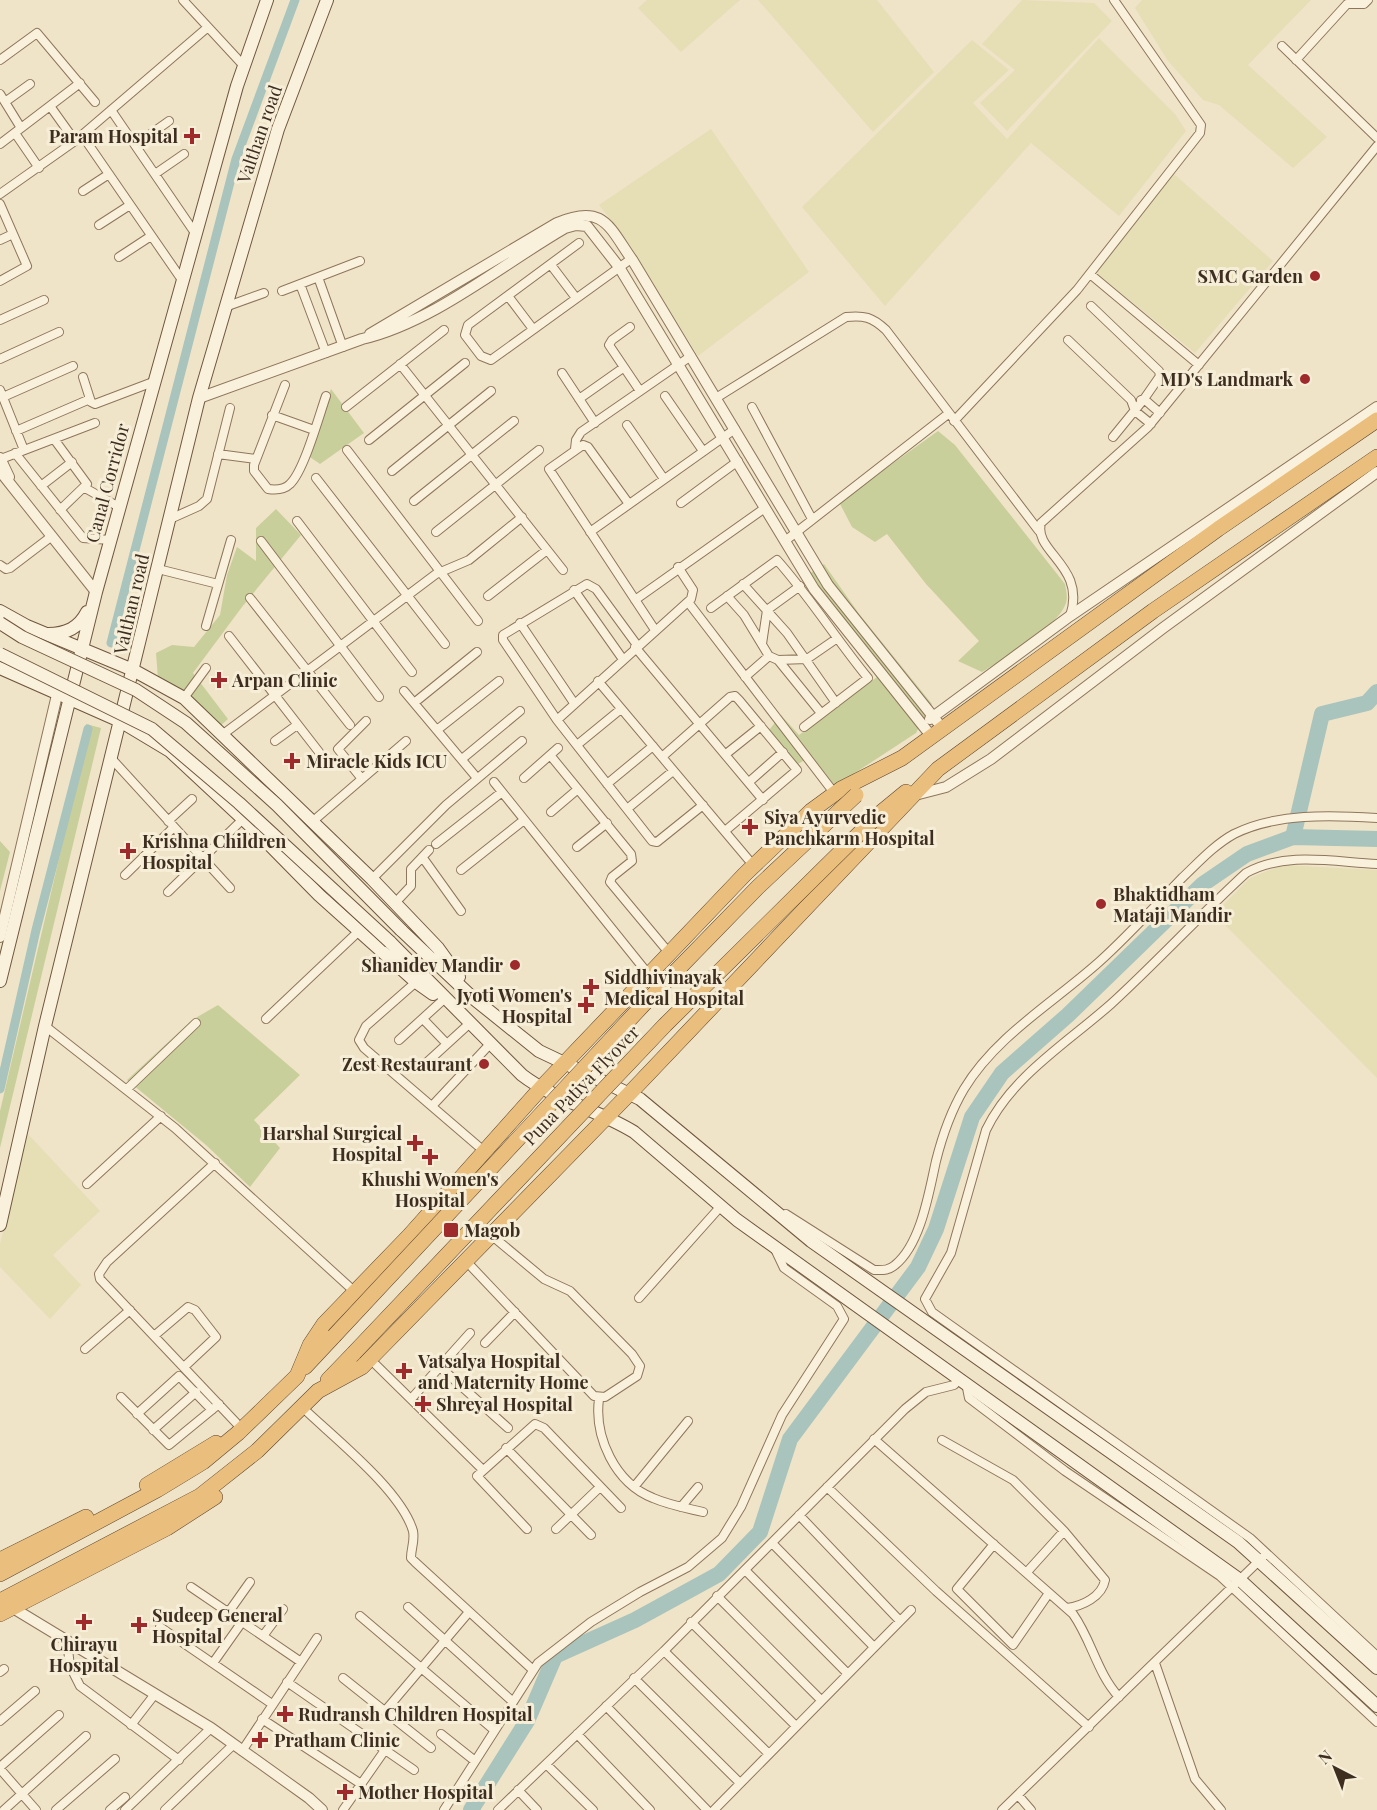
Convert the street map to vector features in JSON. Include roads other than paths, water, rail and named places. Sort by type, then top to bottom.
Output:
[{"type":"highway","points":[[297,1376],[310,1345],[324,1324],[649,975],[753,866],[811,811],[835,794],[902,758],[933,727],[1046,654],[1218,529],[1377,420]]},
{"type":"highway","points":[[1328,440],[1350,439]]},
{"type":"highway","points":[[4,1608],[200,1496],[257,1451],[318,1391],[362,1367],[630,1093],[938,769],[1153,612],[1377,457]]},
{"type":"highway","points":[[1201,525],[1218,529]]},
{"type":"highway","points":[[1030,646],[1046,654]]},
{"type":"highway","name":"Puna Patiya Flyover","points":[[0,1563],[158,1491],[203,1462],[240,1431],[297,1376],[643,1005],[758,888],[856,795],[902,758]]},
{"type":"highway","name":"Puna Patiya Flyover","points":[[318,1391],[665,1025],[878,815],[938,769]]},
{"type":"highway","points":[[0,1563],[152,1482],[205,1448],[240,1431]]},
{"type":"highway","points":[[4,1608],[167,1528],[204,1505],[235,1480],[257,1451]]},
{"type":"main road","name":"Canal Corridor","points":[[0,981],[63,698],[82,650],[195,233],[244,66],[267,0]]},
{"type":"main road","name":"Valthan road","points":[[0,1225],[45,1026],[199,398],[278,129],[327,0]]},
{"type":"main road","points":[[44,634],[59,634],[82,622],[96,592]]},
{"type":"main road","points":[[0,611],[44,634],[134,670],[184,698],[372,879],[438,948],[473,998]]},
{"type":"main road","points":[[0,623],[22,637],[136,690],[186,723],[278,805],[401,930],[473,998],[539,1051],[564,1065],[630,1093],[648,1105],[810,1241],[1238,1542],[1264,1557],[1377,1668]]},
{"type":"main road","points":[[0,654],[152,729],[192,760],[390,942],[522,1075],[541,1089],[606,1117],[634,1132],[721,1206],[792,1261],[963,1381],[1236,1583],[1377,1706]]},
{"type":"main road","points":[[0,668],[63,698],[120,721],[170,751],[359,931],[416,982],[456,1009]]},
{"type":"street","points":[[183,0],[244,66]]},
{"type":"street","points":[[785,541],[951,418],[1090,274],[1202,129],[1131,21],[1114,0]]},
{"type":"street","points":[[1296,60],[1347,4],[1364,4],[1368,0]]},
{"type":"street","points":[[0,194],[79,138],[208,27]]},
{"type":"street","points":[[0,60],[37,33],[95,102]]},
{"type":"street","points":[[1282,46],[1377,138]]},
{"type":"street","points":[[0,144],[80,83]]},
{"type":"street","points":[[30,84],[2,98],[39,168]]},
{"type":"street","points":[[50,106],[109,174],[182,279]]},
{"type":"street","points":[[111,110],[195,233]]},
{"type":"street","points":[[135,145],[169,121]]},
{"type":"street","points":[[1039,531],[1041,524],[1052,512],[1134,443],[1151,424],[1377,146]]},
{"type":"street","points":[[155,174],[184,154]]},
{"type":"street","points":[[83,190],[109,174]]},
{"type":"street","points":[[0,204],[27,268],[0,280]]},
{"type":"street","points":[[99,225],[130,205]]},
{"type":"street","points":[[363,339],[573,216],[585,214],[603,221],[631,259],[691,356],[828,585],[933,727]]},
{"type":"street","points":[[199,398],[363,339],[386,334],[427,313],[556,234],[576,225],[587,226],[619,267],[814,589],[933,727]]},
{"type":"street","points":[[0,240],[13,234]]},
{"type":"street","points":[[120,257],[151,236]]},
{"type":"street","points":[[579,243],[465,330],[465,335],[481,356],[491,360],[631,259]]},
{"type":"street","points":[[282,291],[360,261]]},
{"type":"street","points":[[551,265],[576,298]]},
{"type":"street","points":[[1090,274],[1199,365]]},
{"type":"street","points":[[318,277],[344,346]]},
{"type":"street","points":[[300,284],[326,353]]},
{"type":"street","points":[[225,307],[264,293]]},
{"type":"street","points":[[508,296],[533,329]]},
{"type":"street","points":[[0,320],[44,300]]},
{"type":"street","points":[[1091,306],[1159,371],[1157,382],[1113,437]]},
{"type":"street","points":[[716,398],[846,317],[862,315],[874,319],[886,330],[1039,531],[1074,588],[1075,601],[1070,616]]},
{"type":"street","points":[[630,327],[612,340],[609,345],[640,391]]},
{"type":"street","points":[[346,407],[444,330]]},
{"type":"street","points":[[0,359],[58,332]]},
{"type":"street","points":[[1068,340],[1131,400],[1135,411],[1151,424]]},
{"type":"street","points":[[575,449],[577,436],[691,356]]},
{"type":"street","points":[[369,440],[465,363]]},
{"type":"street","points":[[400,364],[564,570]]},
{"type":"street","points":[[73,366],[2,393],[16,431],[20,452],[41,486],[83,538],[110,540]]},
{"type":"street","points":[[579,399],[623,368]]},
{"type":"street","points":[[562,373],[595,423]]},
{"type":"street","points":[[83,377],[90,399],[95,404],[153,382]]},
{"type":"street","points":[[285,385],[256,459],[254,471],[268,489],[278,490],[289,486],[298,473],[326,396]]},
{"type":"street","points":[[392,471],[491,391]]},
{"type":"street","points":[[665,396],[704,451]]},
{"type":"street","points":[[16,431],[90,399]]},
{"type":"street","points":[[1131,400],[1144,399],[1160,413]]},
{"type":"street","points":[[752,407],[812,519]]},
{"type":"street","points":[[933,727],[1030,646],[1070,616],[1377,407]]},
{"type":"street","points":[[170,519],[204,504],[230,408]]},
{"type":"street","points":[[272,415],[314,430]]},
{"type":"street","points":[[414,501],[514,421]]},
{"type":"street","points":[[95,423],[0,459],[5,481],[96,592]]},
{"type":"street","points":[[627,425],[664,479]]},
{"type":"street","points":[[590,532],[735,429]]},
{"type":"street","points":[[54,439],[86,481],[85,488],[60,510]]},
{"type":"street","points":[[629,504],[588,447],[583,445],[575,449],[549,469],[655,630]]},
{"type":"street","points":[[347,450],[478,621]]},
{"type":"street","points":[[436,531],[539,450]]},
{"type":"street","points":[[218,454],[256,459]]},
{"type":"street","points":[[681,503],[738,461]]},
{"type":"street","points":[[41,486],[72,462]]},
{"type":"street","points":[[914,795],[946,787],[990,759],[1163,628],[1377,472]]},
{"type":"street","points":[[315,478],[445,644]]},
{"type":"street","points":[[85,488],[119,507]]},
{"type":"street","points":[[634,600],[765,508]]},
{"type":"street","points":[[222,735],[440,572],[469,560],[522,517]]},
{"type":"street","points":[[297,521],[412,672]]},
{"type":"street","points":[[0,565],[6,569],[10,568],[52,536]]},
{"type":"street","points":[[206,626],[231,540]]},
{"type":"street","points":[[261,541],[379,696]]},
{"type":"street","points":[[488,596],[548,550]]},
{"type":"street","points":[[711,608],[777,560],[800,586],[836,639],[868,678],[804,727]]},
{"type":"street","points":[[557,720],[622,658],[694,595],[678,567]]},
{"type":"street","points":[[158,569],[218,584]]},
{"type":"street","points":[[703,805],[654,843],[557,720],[503,640],[505,632],[574,590],[587,584],[592,585],[636,646],[763,800]]},
{"type":"street","points":[[743,584],[807,659],[836,703]]},
{"type":"street","points":[[762,644],[767,610],[800,586]]},
{"type":"street","points":[[574,590],[622,658]]},
{"type":"street","points":[[727,596],[744,615],[769,656],[778,660],[807,659],[836,639]]},
{"type":"street","points":[[250,598],[350,725]]},
{"type":"street","points":[[688,602],[835,794]]},
{"type":"street","points":[[520,623],[574,703]]},
{"type":"street","points":[[229,636],[319,752]]},
{"type":"street","points":[[414,703],[477,652]]},
{"type":"street","points":[[745,677],[769,656]]},
{"type":"street","points":[[778,660],[821,713]]},
{"type":"street","points":[[184,698],[206,668]]},
{"type":"street","points":[[437,730],[499,681]]},
{"type":"street","points":[[598,681],[753,866]]},
{"type":"street","points":[[405,691],[477,778]]},
{"type":"street","points":[[662,757],[735,696],[761,726],[797,770],[725,831]]},
{"type":"street","points":[[0,937],[63,698]]},
{"type":"street","points":[[577,745],[621,709]]},
{"type":"street","points":[[462,759],[520,711]]},
{"type":"street","points":[[362,779],[338,748],[366,721]]},
{"type":"street","points":[[275,741],[297,725]]},
{"type":"street","points":[[726,754],[761,726]]},
{"type":"street","points":[[312,822],[406,741]]},
{"type":"street","points":[[372,879],[477,778],[522,741]]},
{"type":"street","points":[[607,784],[652,746]]},
{"type":"street","points":[[524,778],[558,748]]},
{"type":"street","points":[[748,782],[783,752]]},
{"type":"street","points":[[550,755],[633,858],[612,877],[610,882],[670,954]]},
{"type":"street","points":[[110,757],[230,888]]},
{"type":"street","points":[[627,809],[673,771]]},
{"type":"street","points":[[494,782],[649,975]]},
{"type":"street","points":[[551,812],[578,789]]},
{"type":"street","points":[[436,844],[502,792]]},
{"type":"street","points":[[125,875],[192,799]]},
{"type":"street","points":[[760,1198],[863,1265],[874,1270],[886,1270],[896,1265],[910,1246],[928,1198],[949,1122],[963,1090],[977,1070],[1008,1037],[1100,962],[1216,847],[1250,827],[1266,822],[1310,818],[1377,818]]},
{"type":"street","points":[[168,892],[243,819]]},
{"type":"street","points":[[461,870],[524,820]]},
{"type":"street","points":[[577,847],[607,824]]},
{"type":"street","points":[[395,903],[411,886],[411,869],[426,854],[461,911]]},
{"type":"street","points":[[1377,864],[1282,860],[1264,863],[1246,873],[1112,1003],[1018,1083],[995,1112],[986,1130],[957,1234],[943,1268],[925,1299],[932,1312],[1250,1538],[1264,1557],[1377,1656]]},
{"type":"street","points":[[267,1019],[359,931]]},
{"type":"street","points":[[416,982],[366,1026],[359,1040],[364,1048],[484,1152]]},
{"type":"street","points":[[399,1040],[443,1000]]},
{"type":"street","points":[[423,1018],[447,1044]]},
{"type":"street","points":[[127,1089],[196,1023]]},
{"type":"street","points":[[424,1065],[470,1023]]},
{"type":"street","points":[[45,1026],[161,1116],[355,1292]]},
{"type":"street","points":[[432,1106],[490,1044]]},
{"type":"street","points":[[87,1184],[161,1116]]},
{"type":"street","points":[[214,1163],[101,1269],[100,1279],[184,1368],[215,1407]]},
{"type":"street","points":[[639,1298],[721,1206]]},
{"type":"street","points":[[491,1235],[544,1279],[570,1291],[637,1360],[640,1371],[637,1376],[599,1399]]},
{"type":"street","points":[[444,1810],[512,1701],[533,1670],[551,1651],[591,1622],[639,1592],[688,1568],[708,1552],[733,1523],[782,1415],[844,1319],[837,1306],[784,1268],[774,1247]]},
{"type":"street","points":[[466,1261],[599,1399],[598,1424],[615,1468],[634,1487],[652,1498],[703,1512]]},
{"type":"street","points":[[154,1336],[188,1307],[195,1310],[216,1337],[184,1368]]},
{"type":"street","points":[[85,1349],[130,1310]]},
{"type":"street","points":[[485,1343],[515,1312]]},
{"type":"street","points":[[411,1399],[470,1333]]},
{"type":"street","points":[[370,1359],[482,1469]]},
{"type":"street","points":[[440,1367],[507,1428]]},
{"type":"street","points":[[137,1414],[179,1376],[240,1431]]},
{"type":"street","points":[[498,1810],[664,1651],[874,1439],[926,1392],[963,1381]]},
{"type":"street","points":[[153,1430],[196,1392]]},
{"type":"street","points":[[121,1396],[164,1443],[172,1445],[215,1407]]},
{"type":"street","points":[[302,1407],[397,1501],[412,1529],[414,1538],[411,1558],[533,1670]]},
{"type":"street","points":[[634,1487],[688,1421]]},
{"type":"street","points":[[527,1529],[478,1480],[477,1476],[531,1425],[539,1425],[621,1508]]},
{"type":"street","points":[[874,1439],[1067,1608],[1085,1632],[1106,1683],[1119,1697]]},
{"type":"street","points":[[942,1440],[1013,1480],[1064,1531],[1105,1580],[1088,1602],[1080,1607],[1067,1608]]},
{"type":"street","points":[[506,1448],[591,1535]]},
{"type":"street","points":[[681,1507],[698,1486]]},
{"type":"street","points":[[556,1529],[600,1487]]},
{"type":"street","points":[[827,1487],[936,1592],[1089,1727]]},
{"type":"street","points":[[799,1515],[900,1621]]},
{"type":"street","points":[[1027,1572],[1064,1531]]},
{"type":"street","points":[[772,1543],[874,1647]]},
{"type":"street","points":[[994,1544],[957,1589],[1013,1645]]},
{"type":"street","points":[[1002,1810],[1264,1557]]},
{"type":"street","points":[[745,1570],[848,1674]]},
{"type":"street","points":[[228,1613],[250,1582]]},
{"type":"street","points":[[1236,1583],[1377,1722]]},
{"type":"street","points":[[191,1587],[301,1662]]},
{"type":"street","points":[[1006,1654],[1049,1593]]},
{"type":"street","points":[[717,1596],[822,1700]]},
{"type":"street","points":[[408,1607],[512,1701]]},
{"type":"street","points":[[4,1608],[67,1641],[211,1728],[309,1798],[322,1810]]},
{"type":"street","points":[[262,1636],[283,1609]]},
{"type":"street","points":[[714,1810],[911,1610]]},
{"type":"street","points":[[385,1711],[469,1612]]},
{"type":"street","points":[[360,1616],[494,1730]]},
{"type":"street","points":[[213,1663],[242,1622]]},
{"type":"street","points":[[691,1622],[796,1726]]},
{"type":"street","points":[[160,1627],[272,1704]]},
{"type":"street","points":[[165,1810],[238,1748],[262,1719],[317,1638]]},
{"type":"street","points":[[67,1641],[70,1666],[80,1686],[179,1760]]},
{"type":"street","points":[[664,1651],[768,1754]]},
{"type":"street","points":[[1155,1663],[1195,1779],[1221,1810]]},
{"type":"street","points":[[343,1678],[431,1748]]},
{"type":"street","points":[[634,1678],[740,1782]]},
{"type":"street","points":[[287,1682],[414,1770]]},
{"type":"street","points":[[0,1720],[35,1691]]},
{"type":"street","points":[[131,1725],[155,1694]]},
{"type":"street","points":[[606,1706],[707,1810]]},
{"type":"street","points":[[36,1810],[0,1768],[59,1714]]},
{"type":"street","points":[[262,1719],[361,1784]]},
{"type":"street","points":[[125,1810],[211,1728]]},
{"type":"street","points":[[441,1734],[475,1761]]},
{"type":"street","points":[[577,1734],[650,1810]]},
{"type":"street","points":[[4,1810],[86,1736]]},
{"type":"street","points":[[343,1810],[385,1750]]},
{"type":"street","points":[[56,1810],[115,1759]]},
{"type":"street","points":[[546,1764],[593,1810]]},
{"type":"street","points":[[518,1790],[537,1810]]},
{"type":"street","points":[[1018,1795],[1031,1810]]},
{"type":"street","points":[[110,1810],[124,1797]]},
{"type":"waterway","points":[[111,643],[236,159],[295,0]]},
{"type":"waterway","points":[[1293,837],[1322,714],[1367,703],[1377,692]]},
{"type":"waterway","points":[[0,1089],[36,930],[88,729]]},
{"type":"waterway","points":[[471,1810],[527,1721],[555,1656],[635,1620],[719,1574],[760,1532],[790,1439],[918,1267],[936,1229],[972,1117],[1002,1073],[1068,1015],[1203,884],[1247,854],[1293,837],[1377,839]]},
{"type":"place","name":"Param Hospital","points":[[192,136]]},
{"type":"place","name":"SMC Garden","points":[[1315,276]]},
{"type":"place","name":"MD's Landmark","points":[[1305,379]]},
{"type":"place","name":"Arpan Clinic","points":[[219,680]]},
{"type":"place","name":"Miracle Kids ICU","points":[[292,761]]},
{"type":"place","name":"Siya Ayurvedic Panchkarm Hospital","points":[[750,827]]},
{"type":"place","name":"Krishna Children Hospital","points":[[128,851]]},
{"type":"place","name":"Bhaktidham Mataji Mandir","points":[[1101,904]]},
{"type":"place","name":"Shanidev Mandir","points":[[515,965]]},
{"type":"place","name":"Siddhivinayak Medical Hospital","points":[[591,987]]},
{"type":"place","name":"Jyoti Women's Hospital","points":[[586,1005]]},
{"type":"place","name":"Zest Restaurant","points":[[484,1064]]},
{"type":"place","name":"Harshal Surgical Hospital","points":[[415,1143]]},
{"type":"place","name":"Khushi Women's Hospital","points":[[430,1157]]},
{"type":"place","name":"Magob","points":[[451,1230]]},
{"type":"place","name":"Vatsalya Hospital and Maternity Home","points":[[404,1371]]},
{"type":"place","name":"Shreyal Hospital","points":[[423,1404]]},
{"type":"place","name":"Chirayu Hospital","points":[[84,1622]]},
{"type":"place","name":"Sudeep General Hospital","points":[[139,1625]]},
{"type":"place","name":"Rudransh Children Hospital","points":[[285,1714]]},
{"type":"place","name":"Pratham Clinic","points":[[260,1740]]},
{"type":"place","name":"Mother Hospital","points":[[345,1792]]}]
